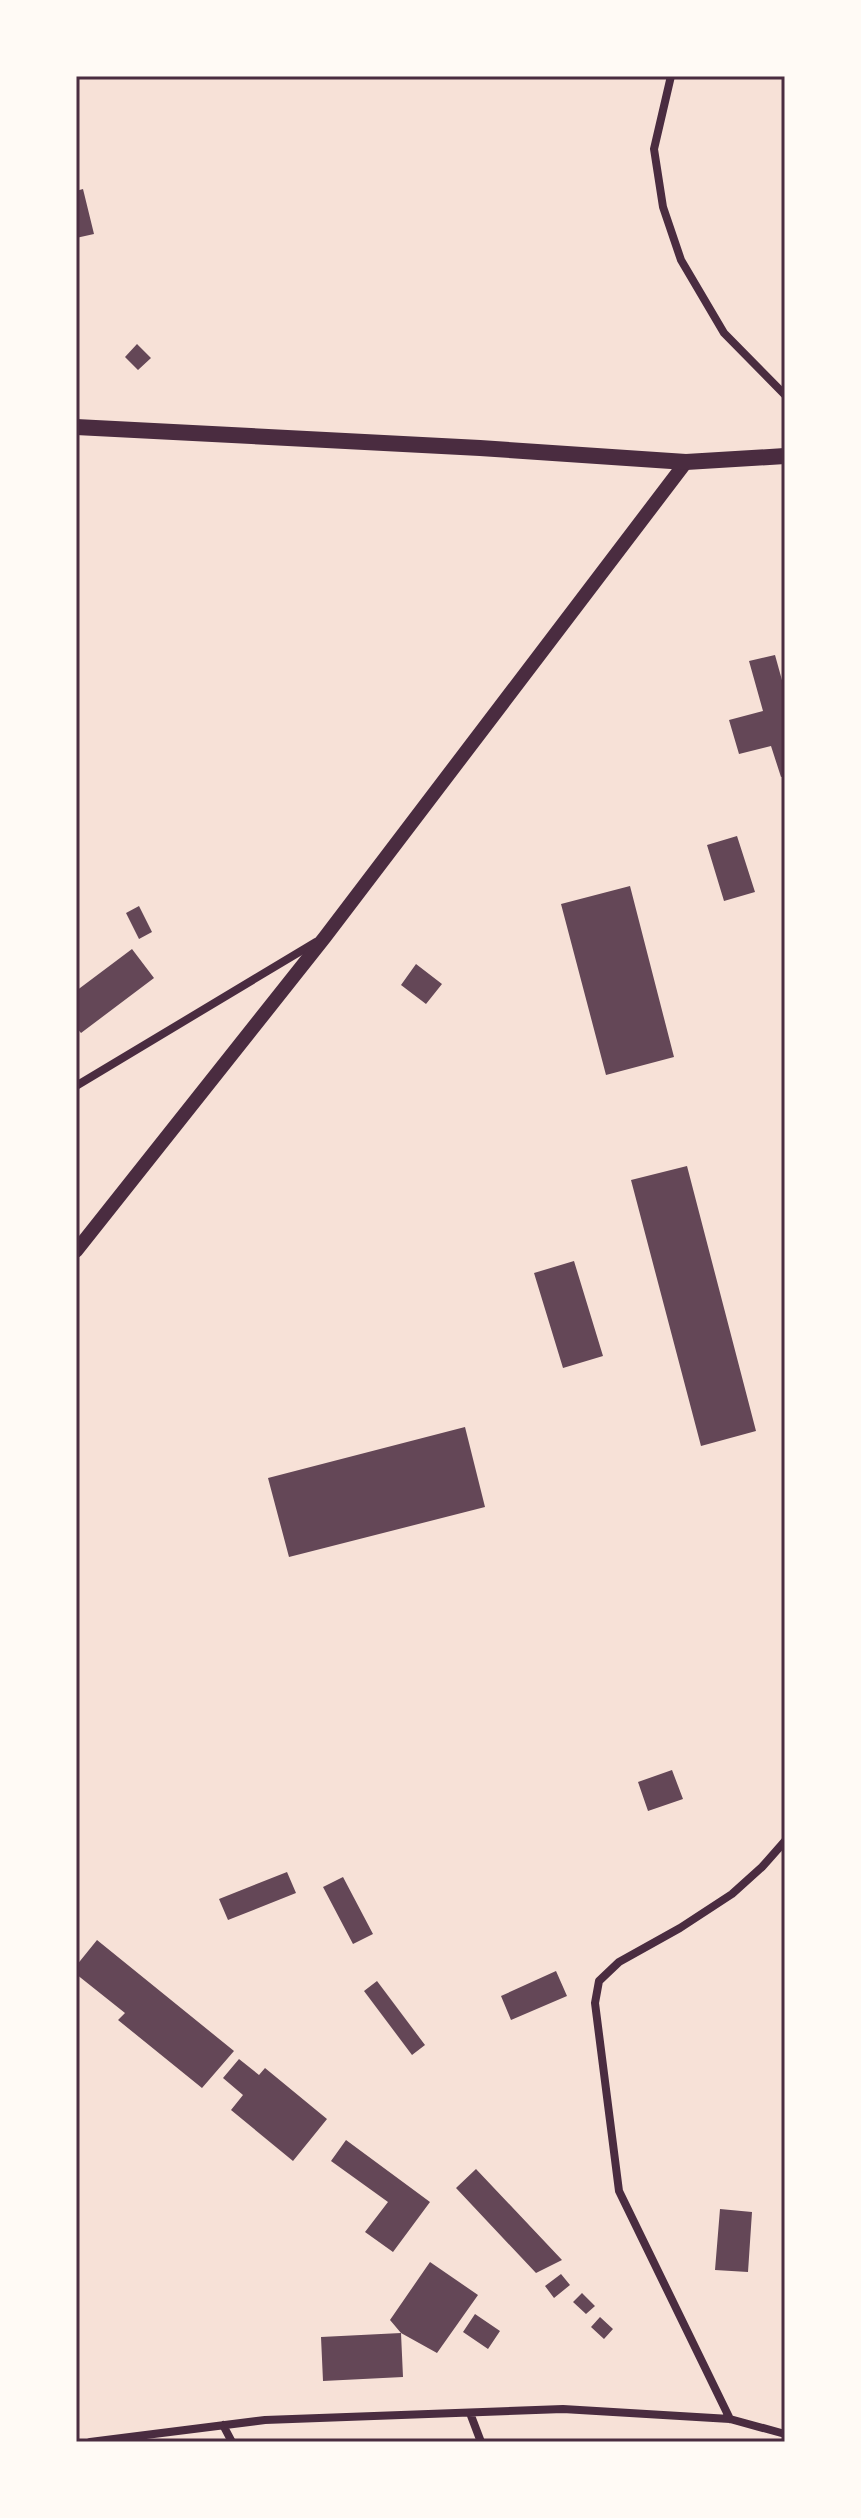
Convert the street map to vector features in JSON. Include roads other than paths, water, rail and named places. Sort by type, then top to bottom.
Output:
[{"type":"main road","points":[[76,427],[686,462],[785,456]]},
{"type":"street","points":[[671,76],[654,149],[663,207],[681,260],[724,333],[785,395]]},
{"type":"street","points":[[76,1251],[325,937],[686,462]]},
{"type":"street","points":[[76,1086],[325,937]]},
{"type":"street","points":[[730,2419],[619,2191],[595,2003],[599,1981],[619,1962],[732,1894],[785,1841]]},
{"type":"street","points":[[90,2442],[265,2420],[563,2409],[730,2419],[785,2434]]},
{"type":"street","points":[[470,2413],[481,2442]]},
{"type":"street","points":[[223,2425],[232,2442]]}]
